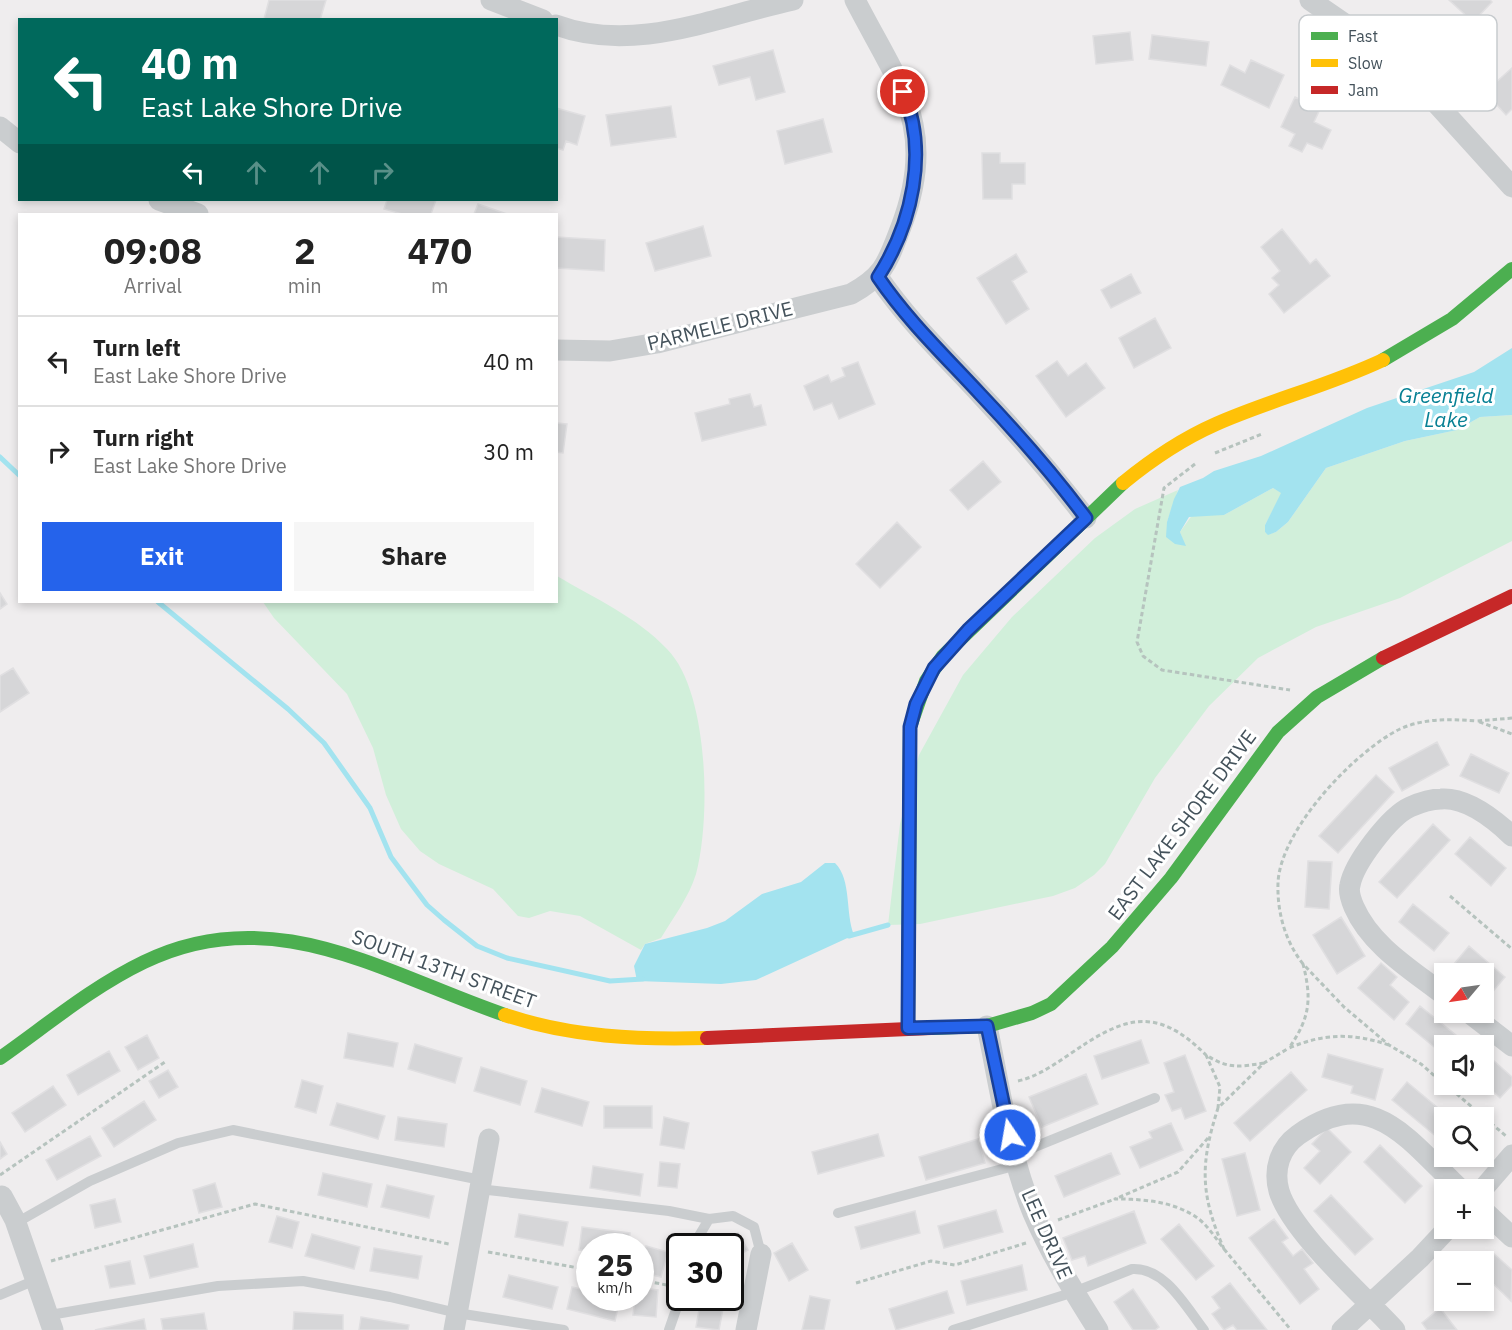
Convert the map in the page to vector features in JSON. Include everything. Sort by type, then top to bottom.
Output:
[{"type":"street","points":[[491,0],[538,18]]},
{"type":"street","points":[[558,25],[605,37],[622,37],[665,31],[793,0]]},
{"type":"street","points":[[855,0],[909,105],[918,153],[902,223],[888,261],[878,277],[913,325],[981,394],[1059,482],[1086,518]]},
{"type":"street","points":[[1310,0],[1332,15]]},
{"type":"street","points":[[1443,111],[1512,187]]},
{"type":"street","points":[[0,127],[18,141]]},
{"type":"street","points":[[162,201],[195,213]]},
{"type":"street","points":[[908,1028],[910,727],[916,704],[934,668],[968,630],[1086,518],[1134,476],[1195,433],[1227,419],[1339,380],[1384,360],[1457,316],[1512,269]]},
{"type":"street","name":"PARMELE DRIVE","points":[[558,350],[610,351],[657,343],[851,294],[878,277]]},
{"type":"street","name":"EAST LAKE SHORE DRIVE","points":[[908,1028],[987,1026],[1032,1013],[1051,1004],[1112,947],[1171,878],[1278,732],[1317,697],[1379,660],[1512,596]]},
{"type":"street","points":[[1434,987],[1393,956],[1370,934],[1354,908],[1349,893],[1354,873],[1392,820],[1410,807],[1435,799],[1452,799],[1476,809],[1512,836]]},
{"type":"street","name":"SOUTH 13TH STREET","points":[[0,1058],[146,961],[181,946],[215,938],[261,935],[321,945],[517,1019],[599,1036],[648,1040],[908,1028]]},
{"type":"street","points":[[1482,1023],[1512,1046]]},
{"type":"street","name":"LEE DRIVE","points":[[987,1026],[1017,1165],[1042,1232],[1074,1292],[1098,1330]]},
{"type":"street","points":[[1395,1330],[1312,1242],[1287,1211],[1277,1178],[1279,1160],[1287,1145],[1327,1117],[1343,1113],[1363,1113],[1387,1124],[1406,1138],[1449,1179]]},
{"type":"street","points":[[455,1322],[489,1139]]},
{"type":"street","points":[[1491,1179],[1512,1155]]},
{"type":"street","points":[[1,1186],[35,1272],[52,1323]]},
{"type":"street","points":[[1494,1220],[1512,1237]]},
{"type":"street","points":[[1342,1330],[1438,1239]]},
{"type":"street","points":[[746,1330],[761,1254]]},
{"type":"lane","points":[[838,1214],[1017,1165],[1032,1148],[1155,1098]]},
{"type":"lane","points":[[16,1223],[90,1181],[178,1143],[233,1130],[480,1185],[669,1211],[709,1219],[733,1216],[754,1227],[761,1254]]},
{"type":"lane","points":[[701,1233],[709,1219]]},
{"type":"lane","points":[[953,1330],[1074,1292],[1132,1269],[1147,1270],[1169,1285],[1204,1330]]},
{"type":"lane","points":[[0,1295],[35,1272]]},
{"type":"lane","points":[[52,1323],[219,1286],[303,1281],[390,1297],[455,1322],[564,1330]]},
{"type":"lane","points":[[669,1330],[676,1311]]},
{"type":"path","points":[[1195,433],[1203,458],[1164,488],[1137,642],[1143,656],[1162,670],[1280,687]]},
{"type":"path","points":[[1434,1075],[1421,1064],[1389,1045],[1344,1007],[1303,964],[1284,934],[1278,882],[1285,853],[1307,816],[1344,772],[1376,742],[1402,728],[1441,719],[1477,721],[1512,718]]},
{"type":"path","points":[[1477,721],[1512,734]]},
{"type":"path","points":[[1450,896],[1512,949]]},
{"type":"path","points":[[1289,1048],[1302,1029],[1308,1009],[1310,989],[1303,964]]},
{"type":"path","points":[[999,1086],[1026,1080],[1101,1034],[1127,1023],[1156,1022],[1185,1035],[1206,1055],[1223,1065],[1241,1067],[1264,1063]]},
{"type":"path","points":[[1218,1108],[1264,1063],[1311,1038],[1332,1035],[1361,1036],[1389,1045]]},
{"type":"path","points":[[1206,1055],[1220,1087],[1218,1108],[1208,1138],[1205,1197],[1224,1249]]},
{"type":"path","points":[[1,1186],[165,1062]]},
{"type":"path","points":[[1458,1095],[1512,1141]]},
{"type":"path","points":[[856,1284],[931,1261],[955,1265],[1025,1244],[1064,1217],[1115,1199],[1178,1172],[1208,1138]]},
{"type":"path","points":[[1115,1199],[1146,1199],[1197,1218],[1291,1330]]},
{"type":"path","points":[[35,1272],[255,1204],[468,1248],[576,1267]]},
{"type":"green space","points":[[1512,415],[1512,541],[1400,598],[1316,627],[1258,658],[1209,706],[1155,778],[1105,864],[1075,888],[1053,896],[920,924],[888,925],[900,824],[919,755],[963,675],[1012,617],[1095,538],[1135,509],[1178,490],[1167,522],[1185,546],[1180,532],[1193,514],[1224,515],[1273,488],[1282,493],[1265,525],[1265,532],[1269,534],[1276,532],[1288,522],[1326,468],[1405,441],[1457,430],[1480,417]]},
{"type":"green space","points":[[558,577],[642,627],[667,649],[681,668],[699,724],[703,757],[704,822],[696,874],[685,899],[661,938],[645,944],[641,950],[580,916],[550,911],[529,918],[518,916],[493,889],[439,864],[420,851],[401,829],[386,795],[373,748],[347,694],[274,618],[264,603],[558,603]]},
{"type":"water","name":"Greenfield Lake","points":[[1512,348],[1512,415],[1480,417],[1457,430],[1405,441],[1326,468],[1288,522],[1276,532],[1268,535],[1265,532],[1265,525],[1281,493],[1273,488],[1224,515],[1189,517],[1180,532],[1186,546],[1175,544],[1166,537],[1167,522],[1180,487],[1214,471],[1261,456],[1367,408],[1474,372]]},
{"type":"water","points":[[825,863],[835,863],[844,878],[854,935],[756,980],[721,984],[637,981],[634,966],[645,944],[725,921],[762,894],[801,882]]},
{"type":"building","points":[[269,0],[326,0],[321,18],[264,18]]},
{"type":"building","points":[[1449,0],[1490,0],[1492,2],[1480,15],[1465,15]]},
{"type":"building","points":[[1130,32],[1133,60],[1096,64],[1093,36]]},
{"type":"building","points":[[1152,35],[1209,42],[1206,66],[1149,59]]},
{"type":"building","points":[[773,50],[785,92],[756,100],[750,77],[719,85],[713,66]]},
{"type":"building","points":[[1251,60],[1284,75],[1269,108],[1221,85],[1230,65],[1245,73]]},
{"type":"building","points":[[1512,68],[1512,109],[1506,115],[1497,105],[1497,81]]},
{"type":"building","points":[[1295,97],[1299,99],[1299,111],[1319,111],[1314,122],[1331,130],[1322,149],[1307,143],[1302,152],[1289,146],[1295,134],[1281,127]]},
{"type":"building","points":[[671,106],[676,137],[611,146],[606,115]]},
{"type":"building","points":[[558,109],[585,116],[577,145],[566,141],[563,150],[558,149]]},
{"type":"building","points":[[823,119],[832,152],[785,164],[777,131]]},
{"type":"building","points":[[982,153],[1000,153],[1000,163],[1025,163],[1025,184],[1012,184],[1012,199],[983,199]]},
{"type":"building","points":[[387,201],[436,201],[431,213],[398,213],[384,209]]},
{"type":"building","points":[[478,204],[504,213],[474,213]]},
{"type":"building","points":[[703,226],[711,256],[655,271],[646,243]]},
{"type":"building","points":[[1282,229],[1310,264],[1316,259],[1330,276],[1284,313],[1269,294],[1279,285],[1272,278],[1280,271],[1261,247]]},
{"type":"building","points":[[558,237],[605,240],[604,271],[558,268]]},
{"type":"building","points":[[1016,254],[1027,272],[1012,281],[1029,309],[1006,324],[977,278]]},
{"type":"building","points":[[1131,274],[1141,293],[1111,308],[1101,290]]},
{"type":"building","points":[[1155,318],[1171,348],[1134,368],[1119,338]]},
{"type":"building","points":[[1057,361],[1068,376],[1086,363],[1105,388],[1066,417],[1036,376]]},
{"type":"building","points":[[858,362],[875,404],[839,419],[832,403],[814,410],[804,386],[828,375],[831,382],[845,376],[842,368]]},
{"type":"building","points":[[750,394],[754,407],[761,405],[766,425],[702,441],[695,413],[730,404],[729,399]]},
{"type":"building","points":[[558,423],[567,424],[563,453],[558,452]]},
{"type":"building","points":[[983,461],[1001,482],[968,510],[950,490]]},
{"type":"building","points":[[897,522],[921,547],[880,588],[856,564]]},
{"type":"building","points":[[0,593],[7,604],[0,609]]},
{"type":"building","points":[[13,668],[29,693],[0,712],[0,676]]},
{"type":"building","points":[[1437,742],[1449,765],[1402,791],[1389,768]]},
{"type":"building","points":[[1471,754],[1509,773],[1499,793],[1460,776]]},
{"type":"building","points":[[1376,775],[1394,792],[1338,853],[1319,836]]},
{"type":"building","points":[[1433,824],[1450,840],[1397,898],[1379,882]]},
{"type":"building","points":[[1470,837],[1506,868],[1491,886],[1455,854]]},
{"type":"building","points":[[1308,861],[1332,862],[1329,909],[1305,907]]},
{"type":"building","points":[[1413,904],[1449,933],[1434,951],[1399,922]]},
{"type":"building","points":[[1341,917],[1365,956],[1337,974],[1313,935]]},
{"type":"building","points":[[1469,946],[1489,963],[1455,963]]},
{"type":"building","points":[[1381,963],[1397,977],[1390,985],[1409,1002],[1394,1020],[1358,988]]},
{"type":"building","points":[[1494,968],[1505,977],[1494,990]]},
{"type":"building","points":[[1420,1006],[1434,1017],[1434,1023],[1441,1023],[1456,1035],[1434,1035],[1434,1047],[1406,1024]]},
{"type":"building","points":[[348,1033],[398,1043],[393,1067],[344,1058]]},
{"type":"building","points":[[147,1035],[159,1058],[138,1070],[125,1047]]},
{"type":"building","points":[[1141,1040],[1149,1063],[1102,1079],[1094,1056]]},
{"type":"building","points":[[415,1044],[462,1058],[455,1083],[408,1069]]},
{"type":"building","points":[[109,1051],[120,1071],[78,1095],[67,1075]]},
{"type":"building","points":[[1328,1054],[1383,1069],[1375,1100],[1351,1093],[1353,1086],[1322,1077]]},
{"type":"building","points":[[1185,1055],[1206,1111],[1185,1119],[1181,1108],[1172,1111],[1165,1095],[1174,1092],[1164,1063]]},
{"type":"building","points":[[1494,1061],[1512,1077],[1512,1085],[1500,1098],[1494,1092]]},
{"type":"building","points":[[481,1067],[527,1081],[520,1105],[474,1091]]},
{"type":"building","points":[[168,1070],[178,1087],[159,1098],[149,1081]]},
{"type":"building","points":[[1291,1072],[1307,1090],[1250,1141],[1234,1123]]},
{"type":"building","points":[[1086,1074],[1098,1104],[1042,1127],[1029,1097]]},
{"type":"building","points":[[302,1080],[323,1086],[316,1113],[295,1107]]},
{"type":"building","points":[[1407,1082],[1437,1107],[1434,1107],[1434,1135],[1392,1100]]},
{"type":"building","points":[[53,1086],[66,1105],[25,1132],[12,1113]]},
{"type":"building","points":[[542,1088],[589,1102],[582,1126],[535,1112]]},
{"type":"building","points":[[144,1101],[156,1120],[114,1147],[102,1128]]},
{"type":"building","points":[[337,1103],[385,1116],[378,1139],[330,1125]]},
{"type":"building","points":[[604,1106],[652,1106],[652,1128],[604,1128]]},
{"type":"building","points":[[398,1117],[447,1124],[444,1147],[395,1140]]},
{"type":"building","points":[[664,1117],[689,1123],[684,1149],[660,1145]]},
{"type":"building","points":[[1171,1123],[1183,1150],[1140,1168],[1130,1147],[1152,1138],[1149,1132]]},
{"type":"building","points":[[1327,1128],[1351,1152],[1320,1184],[1304,1168],[1320,1151],[1312,1144]]},
{"type":"building","points":[[878,1134],[884,1156],[818,1174],[812,1152]]},
{"type":"building","points":[[90,1136],[101,1156],[57,1180],[46,1160]]},
{"type":"building","points":[[978,1139],[985,1163],[926,1180],[919,1157]]},
{"type":"building","points":[[0,1142],[7,1154],[0,1159]]},
{"type":"building","points":[[1380,1145],[1422,1186],[1405,1203],[1364,1162]]},
{"type":"building","points":[[1111,1153],[1120,1174],[1064,1197],[1055,1176]]},
{"type":"building","points":[[1245,1153],[1260,1210],[1237,1216],[1222,1159]]},
{"type":"building","points":[[660,1162],[680,1164],[677,1188],[658,1186]]},
{"type":"building","points":[[593,1166],[643,1174],[640,1196],[590,1188]]},
{"type":"building","points":[[323,1173],[372,1184],[367,1207],[318,1195]]},
{"type":"building","points":[[215,1183],[222,1207],[199,1213],[193,1190]]},
{"type":"building","points":[[387,1185],[434,1196],[429,1218],[381,1207]]},
{"type":"building","points":[[1331,1195],[1373,1239],[1355,1255],[1314,1211]]},
{"type":"building","points":[[115,1199],[121,1222],[95,1228],[90,1205]]},
{"type":"building","points":[[996,1210],[1003,1232],[944,1248],[938,1226]]},
{"type":"building","points":[[915,1211],[920,1233],[861,1249],[855,1227]]},
{"type":"building","points":[[1134,1211],[1146,1243],[1088,1266],[1085,1256],[1072,1260],[1063,1238]]},
{"type":"building","points":[[519,1214],[568,1222],[563,1246],[515,1237]]},
{"type":"building","points":[[277,1216],[299,1222],[292,1248],[269,1242]]},
{"type":"building","points":[[1274,1219],[1288,1238],[1282,1242],[1293,1256],[1302,1249],[1313,1263],[1304,1269],[1319,1289],[1300,1304],[1249,1238]]},
{"type":"building","points":[[1179,1224],[1214,1266],[1196,1280],[1161,1239]]},
{"type":"building","points":[[582,1227],[630,1233],[581,1233]]},
{"type":"building","points":[[312,1234],[360,1247],[354,1269],[305,1256]]},
{"type":"building","points":[[792,1243],[808,1270],[789,1281],[774,1253]]},
{"type":"building","points":[[193,1244],[198,1267],[150,1278],[144,1256]]},
{"type":"building","points":[[374,1248],[422,1256],[418,1279],[370,1271]]},
{"type":"building","points":[[654,1248],[666,1251],[661,1277],[654,1275]]},
{"type":"building","points":[[1494,1254],[1512,1270],[1511,1301],[1494,1285]]},
{"type":"building","points":[[130,1261],[135,1284],[110,1288],[105,1266]]},
{"type":"building","points":[[1022,1265],[1027,1290],[967,1305],[961,1281]]},
{"type":"building","points":[[509,1275],[558,1287],[552,1309],[503,1297]]},
{"type":"building","points":[[1230,1283],[1267,1330],[1237,1330],[1233,1325],[1224,1330],[1212,1314],[1220,1308],[1212,1297]]},
{"type":"building","points":[[572,1287],[576,1288],[576,1311],[617,1311],[615,1321],[567,1309]]},
{"type":"building","points":[[1133,1289],[1159,1327],[1155,1330],[1133,1330],[1114,1302]]},
{"type":"building","points":[[654,1290],[658,1290],[656,1317],[633,1315],[633,1311],[654,1311]]},
{"type":"building","points":[[947,1291],[954,1313],[896,1330],[889,1309]]},
{"type":"building","points":[[810,1296],[830,1300],[824,1330],[802,1330]]},
{"type":"building","points":[[699,1311],[723,1311],[719,1330],[696,1327]]},
{"type":"building","points":[[1436,1311],[1442,1311],[1457,1330],[1427,1330],[1422,1323]]},
{"type":"building","points":[[294,1312],[343,1315],[343,1330],[293,1330]]},
{"type":"building","points":[[204,1313],[207,1330],[163,1330],[161,1319]]},
{"type":"building","points":[[361,1317],[409,1325],[408,1330],[359,1330]]},
{"type":"building","points":[[144,1319],[146,1330],[95,1330]]},
{"type":"waterway","points":[[0,457],[18,474]]},
{"type":"waterway","points":[[159,603],[288,709],[324,743],[370,808],[391,857],[427,905],[477,946],[507,958],[610,981],[643,979]]},
{"type":"waterway","points":[[849,936],[888,925]]},
{"type":"traffic: fast","points":[[1383,360],[1452,319],[1512,269]]},
{"type":"traffic: fast","points":[[908,1028],[910,727],[926,681],[943,656],[1123,483]]},
{"type":"traffic: fast","points":[[931,1028],[987,1026],[1032,1013],[1051,1004],[1112,947],[1171,878],[1278,732],[1317,697],[1383,658]]},
{"type":"traffic: fast","points":[[0,1058],[88,995],[144,962],[192,945],[238,938],[283,940],[328,950],[372,964],[505,1015]]},
{"type":"traffic: slow","points":[[1123,483],[1167,450],[1203,430],[1236,415],[1341,378],[1383,360]]},
{"type":"traffic: slow","points":[[505,1015],[555,1028],[605,1036],[707,1038]]},
{"type":"traffic: jam","points":[[1383,658],[1512,596]]},
{"type":"traffic: jam","points":[[707,1038],[931,1028]]},
{"type":"route","points":[[903,92],[915,129],[918,153],[902,223],[888,261],[878,277],[913,325],[981,394],[1059,482],[1086,518],[968,630],[934,668],[916,704],[910,727],[907,885],[908,1028],[987,1026],[1010,1135]]}]
